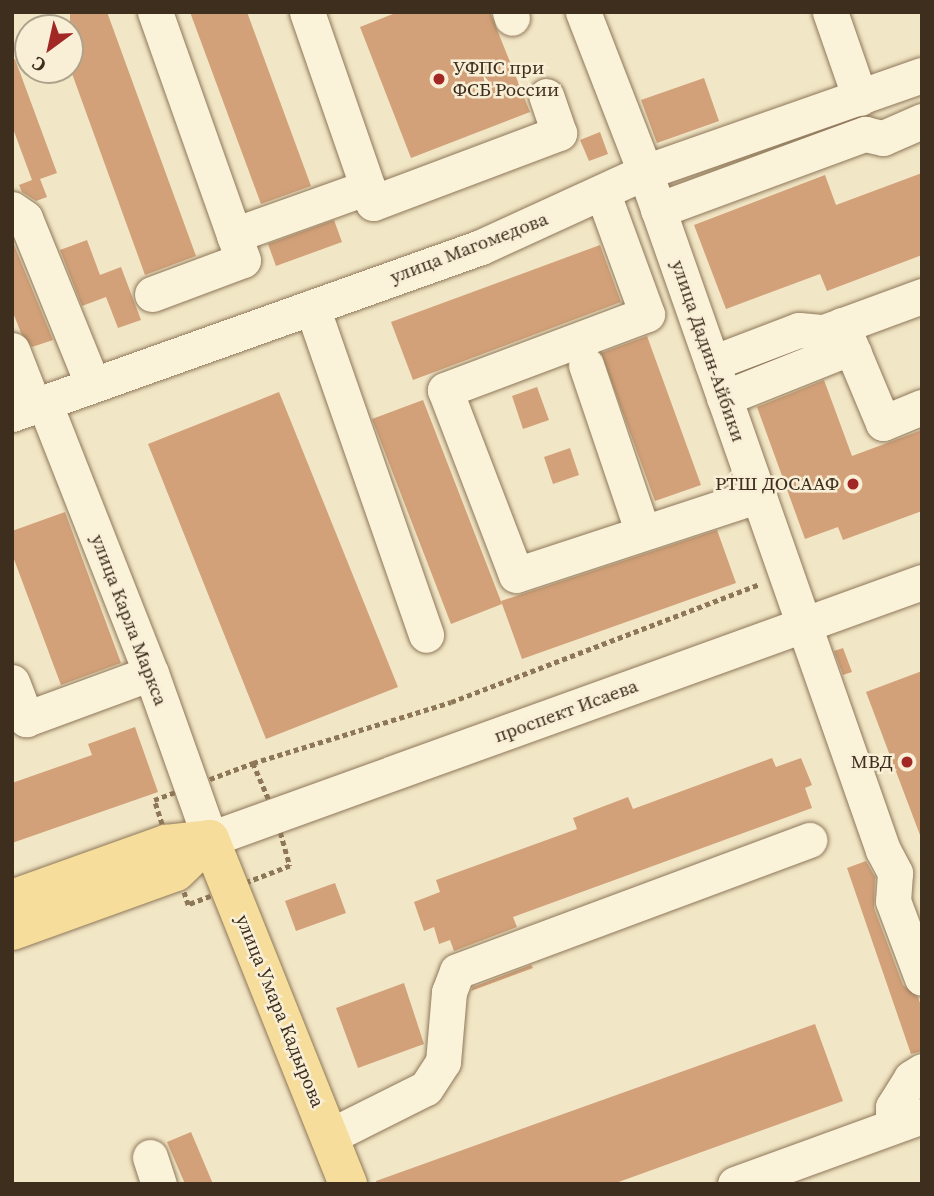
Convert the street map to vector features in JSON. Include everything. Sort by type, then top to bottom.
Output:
[{"type":"main road","points":[[12,899],[166,844],[210,839]]},
{"type":"main road","points":[[12,932],[176,872],[210,839]]},
{"type":"main road","name":"улица Умара Кадырова","points":[[210,839],[348,1184]]},
{"type":"street","points":[[152,294],[243,260],[155,12]]},
{"type":"street","points":[[306,12],[373,203],[559,133],[546,96]]},
{"type":"street","name":"улица Дадин-Айбики","points":[[583,12],[645,173],[883,850],[895,873],[893,901],[922,978]]},
{"type":"street","points":[[830,12],[860,99]]},
{"type":"street","name":"улица Магомедова","points":[[30,407],[481,247],[645,173],[922,75]]},
{"type":"street","points":[[658,210],[865,134],[883,138],[922,121]]},
{"type":"street","points":[[234,235],[368,187]]},
{"type":"street","points":[[603,194],[647,314],[445,390],[516,575],[759,495]]},
{"type":"street","points":[[12,209],[25,218],[92,383]]},
{"type":"street","points":[[724,398],[839,352],[848,339],[922,296]]},
{"type":"street","points":[[312,307],[426,635]]},
{"type":"street","points":[[712,363],[799,330],[824,332],[848,339]]},
{"type":"street","points":[[848,339],[883,423],[922,407]]},
{"type":"street","name":"улица Карла Маркса","points":[[12,350],[30,407],[151,673],[210,839]]},
{"type":"street","points":[[586,365],[643,533]]},
{"type":"street","name":"проспект Исаева","points":[[210,839],[922,582]]},
{"type":"street","points":[[12,682],[19,727],[151,673]]},
{"type":"street","points":[[330,1136],[426,1088],[443,1062],[449,992],[457,971],[809,840]]},
{"type":"street","points":[[736,1184],[907,1121],[893,1107],[911,1078],[922,1071]]},
{"type":"path","points":[[253,763],[451,702],[787,573]]},
{"type":"building","points":[[107,12],[196,256],[145,275],[76,84],[84,84],[84,14],[70,14]]},
{"type":"building","points":[[190,12],[247,12],[311,186],[261,204]]},
{"type":"building","points":[[398,12],[490,12],[530,112],[411,158],[360,27]]},
{"type":"building","points":[[14,59],[14,84],[24,84],[57,173],[40,179],[47,197],[36,201],[22,192],[19,185],[32,180],[12,126]]},
{"type":"building","points":[[704,78],[719,121],[657,143],[641,100]]},
{"type":"building","points":[[600,132],[608,154],[589,161],[580,140]]},
{"type":"building","points":[[922,173],[922,255],[827,291],[820,274],[726,309],[694,225],[825,175],[836,205]]},
{"type":"building","points":[[334,220],[342,242],[276,266],[268,244]]},
{"type":"building","points":[[12,240],[53,340],[32,347],[21,333],[12,310]]},
{"type":"building","points":[[87,240],[100,275],[121,267],[141,320],[118,328],[106,297],[82,306],[60,250]]},
{"type":"building","points":[[600,245],[621,302],[413,380],[391,322]]},
{"type":"building","points":[[647,336],[701,485],[655,501],[601,353]]},
{"type":"building","name":"РТШ ДОСААФ","points":[[824,380],[852,456],[922,430],[922,511],[843,540],[838,527],[805,539],[757,407]]},
{"type":"building","points":[[537,387],[549,420],[523,429],[512,396]]},
{"type":"building","points":[[279,392],[398,687],[266,739],[148,444]]},
{"type":"building","points":[[423,400],[502,604],[451,624],[372,419]]},
{"type":"building","points":[[570,448],[579,475],[553,484],[544,457]]},
{"type":"building","points":[[65,512],[121,663],[61,685],[12,554],[12,531]]},
{"type":"building","points":[[717,530],[736,583],[522,659],[501,601]]},
{"type":"building","points":[[843,648],[852,672],[843,675],[834,651]]},
{"type":"building","name":"МВД","points":[[922,671],[922,835],[920,835],[866,692]]},
{"type":"building","points":[[135,727],[158,792],[12,843],[12,783],[92,755],[88,744]]},
{"type":"building","points":[[772,758],[776,767],[801,758],[812,785],[805,788],[812,808],[513,917],[517,927],[454,951],[450,940],[439,944],[434,927],[424,931],[414,902],[440,892],[436,880],[577,829],[573,818],[628,797],[633,809]]},
{"type":"building","points":[[866,861],[875,877],[874,908],[903,985],[918,997],[922,1009],[922,1051],[911,1054],[847,868]]},
{"type":"building","points":[[335,883],[346,913],[296,931],[285,901]]},
{"type":"building","points":[[531,965],[533,968],[471,991],[473,987]]},
{"type":"building","points":[[404,983],[424,1044],[358,1068],[336,1008]]},
{"type":"building","points":[[815,1024],[843,1101],[613,1184],[377,1184],[376,1181]]},
{"type":"building","points":[[191,1132],[213,1184],[185,1184],[167,1142]]},
{"type":"place","name":"УФПС при ФСБ России","points":[[439,79]]},
{"type":"place","name":"РТШ ДОСААФ","points":[[853,484]]},
{"type":"place","name":"МВД","points":[[907,762]]}]
